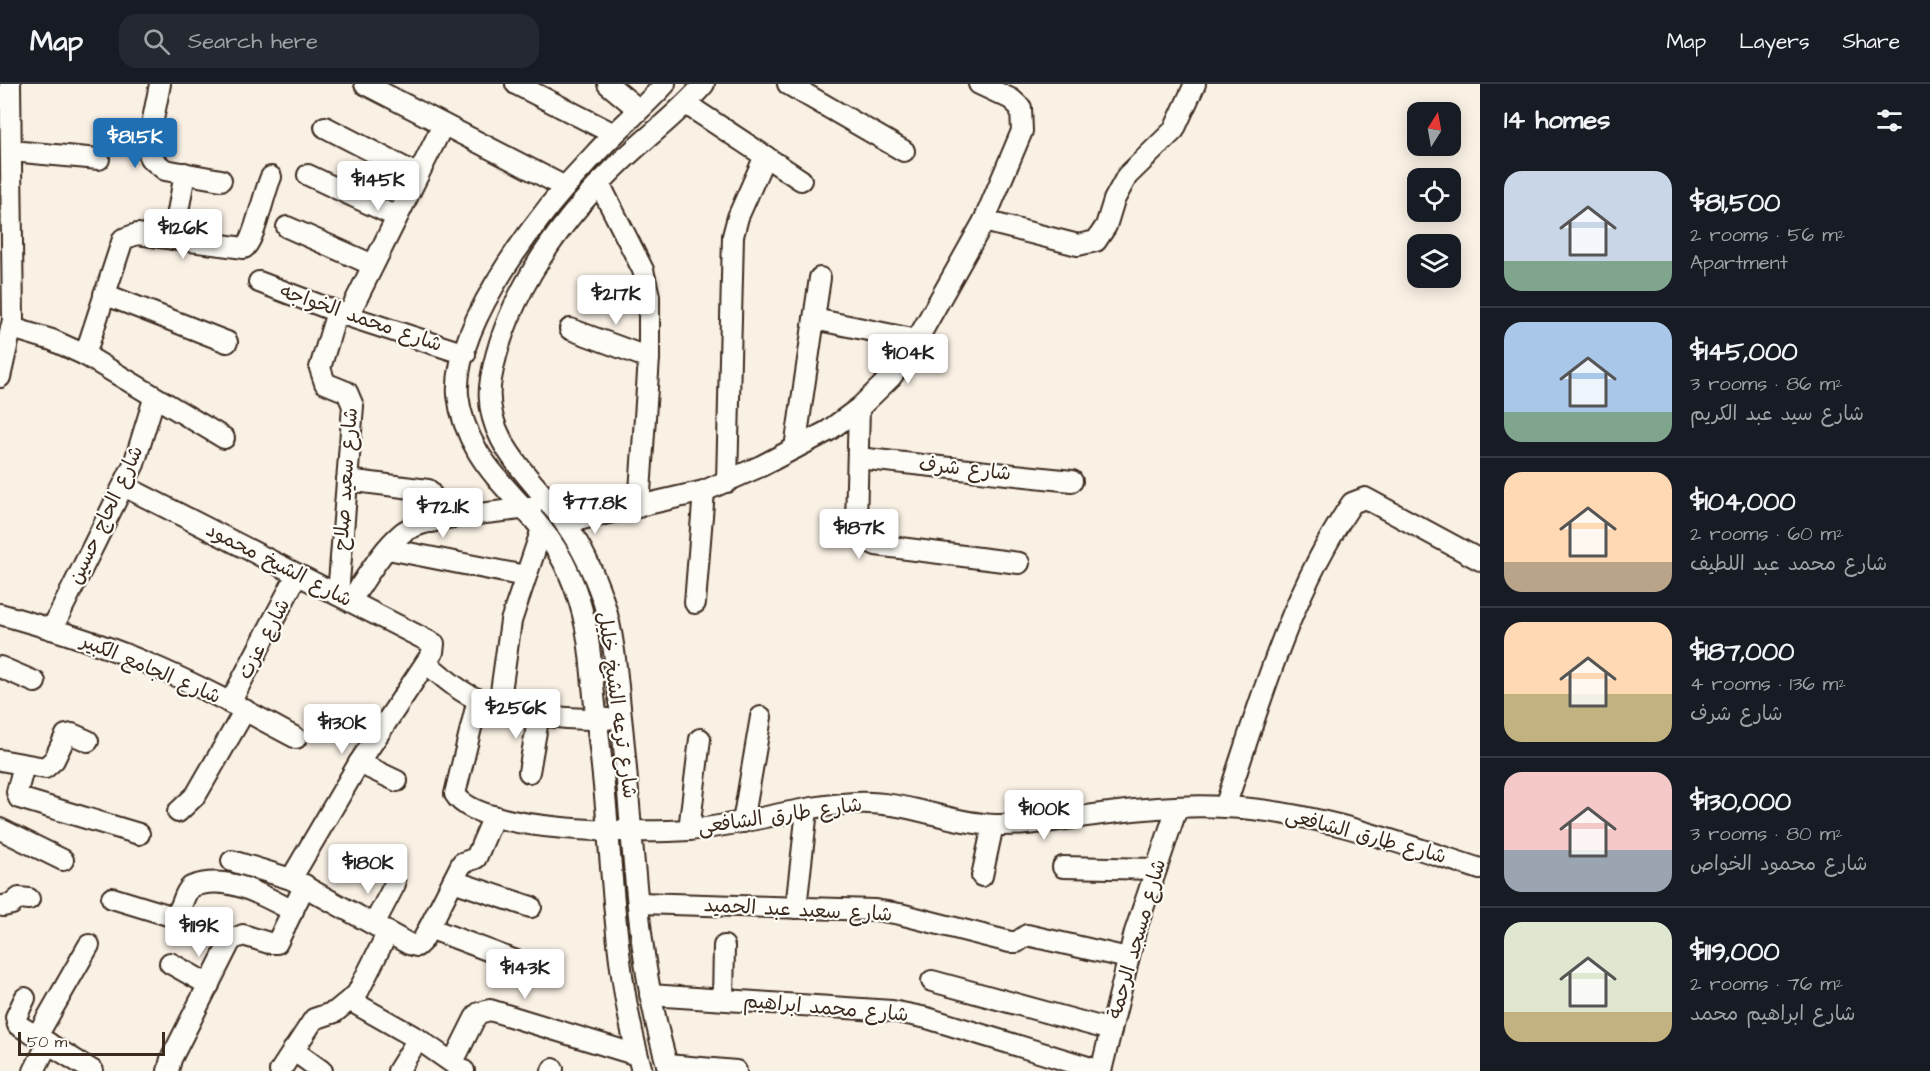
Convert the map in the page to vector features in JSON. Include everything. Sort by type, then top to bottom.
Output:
[{"type":"street","points":[[0,377],[8,322],[6,233],[10,84]]},
{"type":"street","points":[[160,84],[148,151],[150,158],[160,167],[221,180]]},
{"type":"street","points":[[516,84],[614,134]]},
{"type":"street","points":[[608,84],[638,109]]},
{"type":"street","name":"شارع ترعه الشيخ خليل","points":[[640,1063],[620,975],[609,831],[587,629],[580,602],[570,575],[542,529],[493,474],[476,449],[464,423],[458,394],[465,354],[482,310],[503,271],[565,187],[638,109],[665,84]]},
{"type":"street","name":"شارع ترعه الشيخ خليل","points":[[668,1068],[650,995],[621,719],[610,629],[603,602],[582,549],[565,523],[507,452],[499,436],[490,401],[490,383],[496,354],[507,324],[533,271],[567,221],[599,183],[686,104],[704,84]]},
{"type":"street","points":[[788,84],[904,151]]},
{"type":"street","points":[[565,523],[704,491],[727,482],[828,431],[859,408],[891,377],[917,340],[984,221],[1022,131],[1021,108],[1011,99],[980,84]]},
{"type":"street","points":[[984,221],[1078,245],[1096,241],[1106,226],[1114,200],[1128,176],[1174,130],[1195,84]]},
{"type":"street","points":[[371,85],[443,125],[565,187]]},
{"type":"street","points":[[686,104],[801,180]]},
{"type":"street","points":[[342,314],[373,265],[443,125]]},
{"type":"street","points":[[325,127],[418,175]]},
{"type":"street","points":[[7,140],[99,159]]},
{"type":"street","points":[[727,482],[733,236],[738,217],[765,156]]},
{"type":"street","points":[[173,239],[185,173]]},
{"type":"street","points":[[308,176],[397,216]]},
{"type":"street","points":[[85,355],[123,239],[132,234],[239,249],[247,246],[252,239],[263,196],[271,177]]},
{"type":"street","points":[[599,183],[647,282],[648,358],[639,507]]},
{"type":"street","points":[[287,227],[373,265]]},
{"type":"street","points":[[795,448],[820,278]]},
{"type":"street","name":"شارع محمد الخواجه","points":[[259,282],[342,314],[465,354]]},
{"type":"street","points":[[104,294],[227,342]]},
{"type":"street","name":"شارع سعيد صلاح","points":[[342,314],[320,374],[325,383],[347,392],[352,401],[344,598]]},
{"type":"street","points":[[814,319],[917,340]]},
{"type":"street","points":[[8,322],[85,355],[154,399],[224,438]]},
{"type":"street","points":[[570,328],[648,358]]},
{"type":"street","name":"شارع الحاج حسين","points":[[52,629],[124,486],[138,452],[154,399]]},
{"type":"street","points":[[859,408],[856,529],[865,542],[1019,563]]},
{"type":"street","name":"شارع شرف","points":[[858,458],[1072,481]]},
{"type":"street","points":[[347,480],[428,490],[433,497],[432,522]]},
{"type":"street","name":"شارع الشيخ محمود","points":[[124,486],[434,644],[433,652],[426,663]]},
{"type":"street","points":[[695,603],[704,491]]},
{"type":"street","points":[[1225,807],[1277,654],[1308,578],[1352,503],[1365,498],[1480,560]]},
{"type":"street","points":[[344,598],[409,529],[432,522],[549,504]]},
{"type":"street","points":[[499,706],[511,621],[542,529]]},
{"type":"street","points":[[388,549],[525,576]]},
{"type":"street","name":"شارع عزت","points":[[178,812],[196,795],[297,575]]},
{"type":"street","name":"شارع الجامع الكبير","points":[[0,614],[52,629],[143,661],[238,706],[296,738]]},
{"type":"street","points":[[168,1071],[171,1059],[235,937],[243,934],[275,944],[281,938],[293,911],[298,882],[359,763],[426,663],[461,690],[499,706],[539,714],[597,720],[621,719]]},
{"type":"street","points":[[0,667],[35,682]]},
{"type":"street","name":"شارع طارق الشافعى","points":[[478,699],[455,794],[463,802],[494,816],[581,831],[689,830],[857,803],[882,803],[907,807],[961,821],[993,825],[1037,823],[1112,813],[1225,807],[1303,816],[1480,869]]},
{"type":"street","points":[[529,772],[539,714]]},
{"type":"street","points":[[743,822],[761,717]]},
{"type":"street","points":[[0,760],[41,769],[48,766],[69,734],[88,741]]},
{"type":"street","points":[[689,830],[700,739]]},
{"type":"street","points":[[359,763],[397,781]]},
{"type":"street","points":[[24,765],[17,792],[19,798],[139,834]]},
{"type":"street","name":"شارع مسجد الرحمة","points":[[1101,1071],[1128,958],[1177,808]]},
{"type":"street","points":[[796,908],[807,810]]},
{"type":"street","points":[[232,861],[298,882],[381,928],[417,945],[422,943],[464,861],[476,858],[494,816]]},
{"type":"street","points":[[982,876],[993,825]]},
{"type":"street","points":[[0,829],[63,860]]},
{"type":"street","points":[[1063,867],[1156,869]]},
{"type":"street","points":[[453,881],[531,907]]},
{"type":"street","points":[[112,898],[171,916],[179,911],[186,892],[191,887],[225,884],[253,890],[293,911]]},
{"type":"street","points":[[280,1071],[317,1016],[336,1012],[351,1001],[381,928],[395,884]]},
{"type":"street","points":[[1,908],[12,904],[19,898],[29,899]]},
{"type":"street","name":"شارع سعيد عبد الحميد","points":[[639,903],[850,908],[900,914],[1010,942],[1017,942],[1027,935],[1128,958]]},
{"type":"street","points":[[429,928],[519,962]]},
{"type":"street","points":[[34,1071],[43,1039],[89,945]]},
{"type":"street","points":[[723,999],[724,946]]},
{"type":"street","points":[[170,963],[209,985]]},
{"type":"street","points":[[932,981],[1111,1030]]},
{"type":"street","name":"شارع محمد ابراهيم","points":[[650,995],[892,1011],[927,1018],[1101,1071]]},
{"type":"street","points":[[25,998],[16,1017],[16,1023],[93,1071]]},
{"type":"street","points":[[351,1001],[418,1039],[458,1066],[476,1018],[479,1013],[490,1010],[640,1063]]},
{"type":"street","points":[[398,1071],[418,1039]]},
{"type":"street","points":[[293,1050],[322,1071]]},
{"type":"street","points":[[668,1068],[736,1071]]}]
